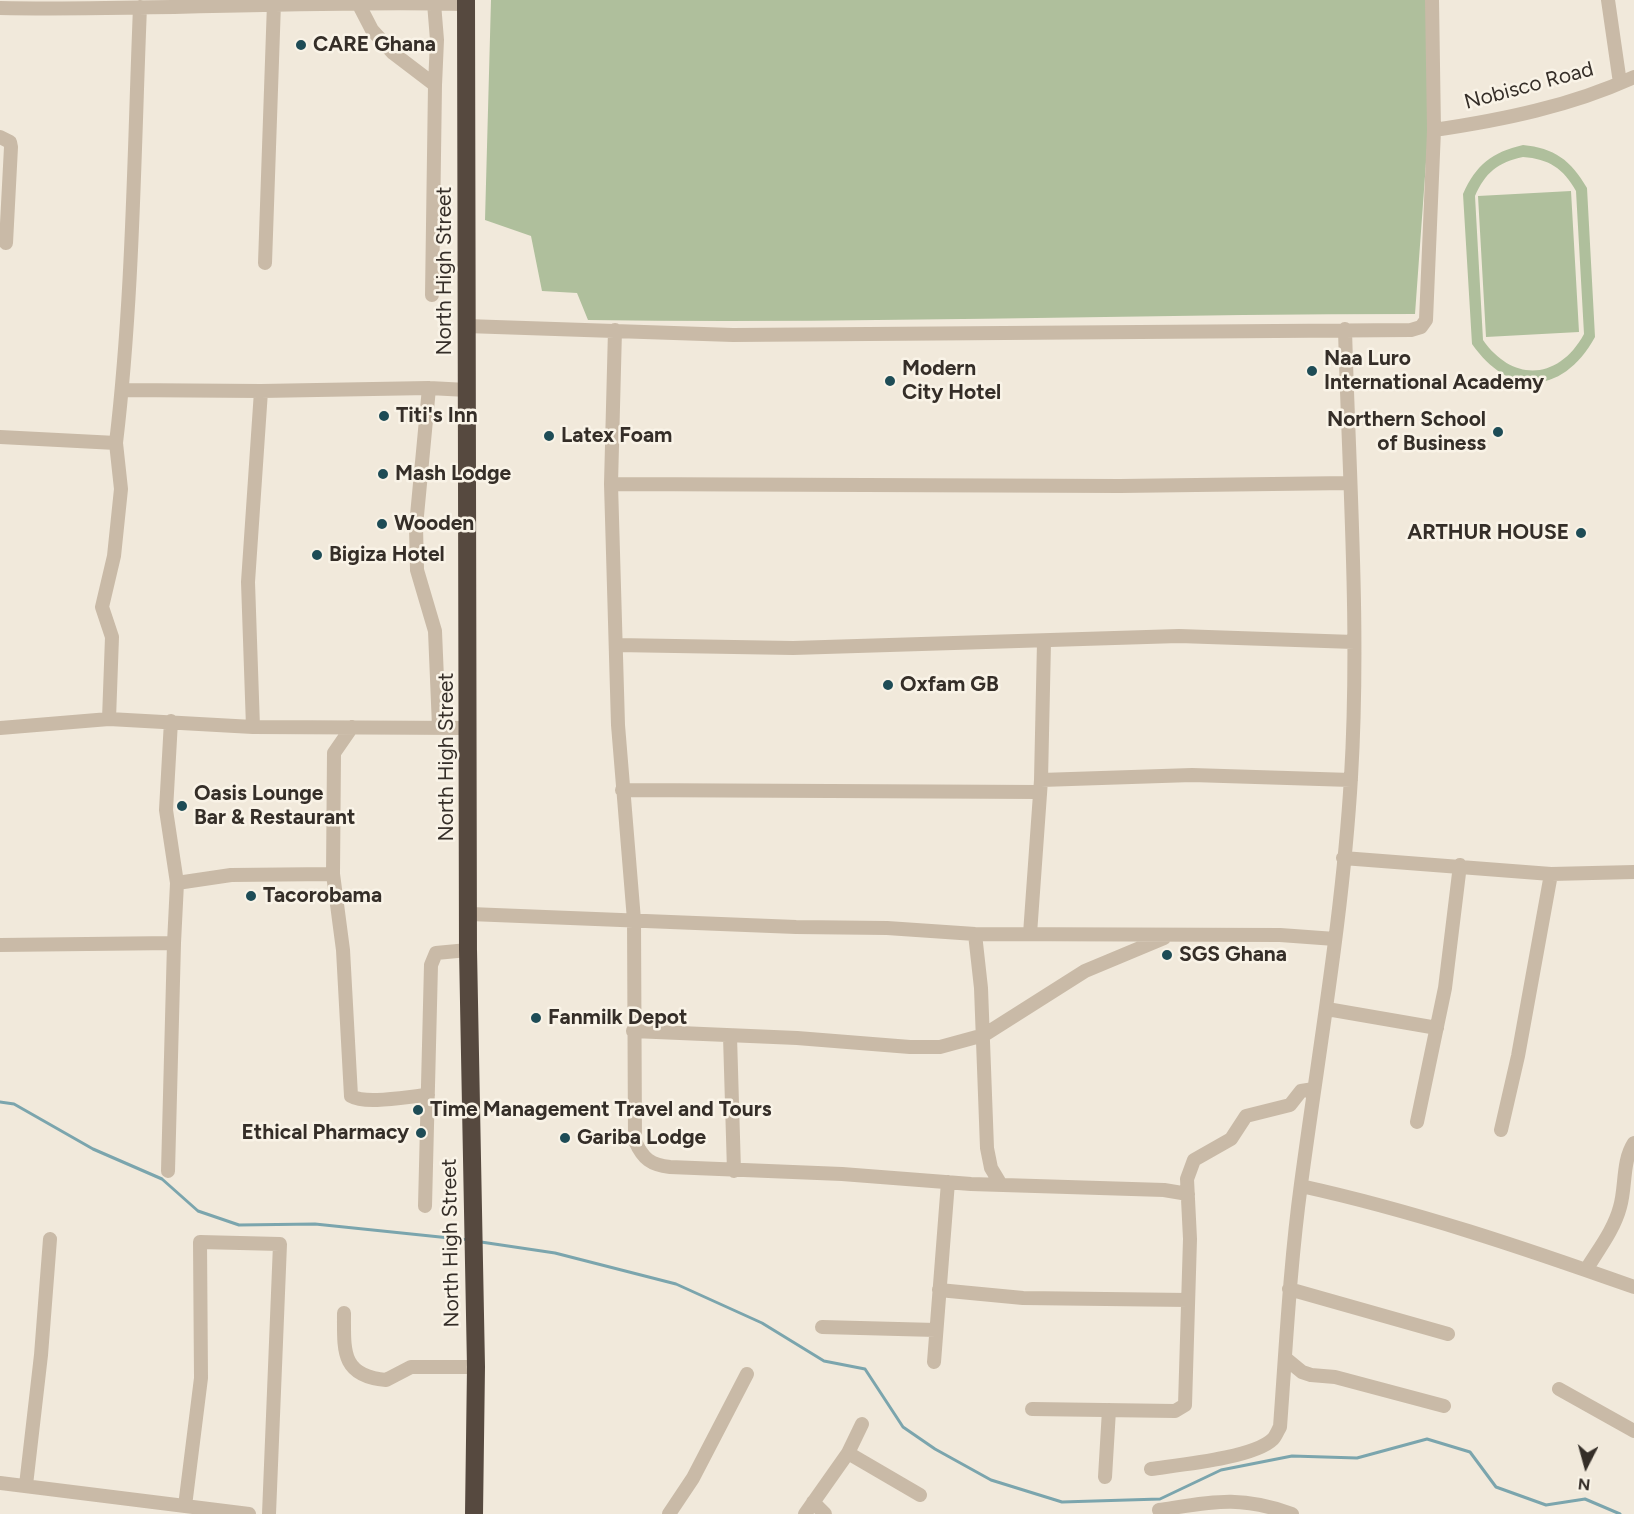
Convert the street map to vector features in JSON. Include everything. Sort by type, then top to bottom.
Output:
[{"type":"highway","name":"North High Street","points":[[466,2],[470,728],[468,950],[476,1367],[474,1514]]},
{"type":"street","points":[[466,326],[733,335],[1411,330],[1421,327],[1426,320],[1434,130],[1432,0]]},
{"type":"street","points":[[1608,0],[1620,83]]},
{"type":"street","points":[[357,1],[390,59],[435,85]]},
{"type":"street","points":[[0,8],[357,1],[466,2]]},
{"type":"street","points":[[265,263],[274,3]]},
{"type":"street","points":[[432,295],[437,40],[434,3]]},
{"type":"street","points":[[109,719],[112,637],[102,607],[114,556],[121,489],[116,443],[122,390],[140,7]]},
{"type":"street","name":"Nobisco Road","points":[[1434,130],[1481,123],[1573,101],[1634,76]]},
{"type":"street","points":[[0,137],[10,142],[11,147],[6,243]]},
{"type":"street","points":[[1151,1469],[1210,1461],[1258,1448],[1273,1439],[1280,1427],[1289,1289],[1300,1185],[1327,1009],[1351,780],[1354,546],[1349,483],[1345,329]]},
{"type":"street","points":[[615,330],[611,484],[616,645],[622,790],[634,920],[635,1141],[641,1155],[654,1165],[734,1171],[1164,1190],[1188,1194]]},
{"type":"street","points":[[122,390],[261,391],[429,388],[467,390]]},
{"type":"street","points":[[429,388],[416,526],[417,570],[435,631],[439,727]]},
{"type":"street","points":[[253,727],[248,582],[261,391]]},
{"type":"street","points":[[0,437],[116,443]]},
{"type":"street","points":[[611,484],[1120,486],[1349,483]]},
{"type":"street","points":[[616,645],[793,648],[1044,642],[1179,636],[1354,642]]},
{"type":"street","points":[[1030,934],[1040,786],[1044,642]]},
{"type":"street","points":[[0,728],[109,719],[253,727],[470,728]]},
{"type":"street","points":[[168,1171],[177,883],[166,810],[171,721]]},
{"type":"street","points":[[352,727],[334,753],[333,874],[344,950],[351,1096],[357,1099],[373,1099],[428,1095]]},
{"type":"street","points":[[622,790],[1040,786],[1192,775],[1351,780]]},
{"type":"street","points":[[1343,858],[1460,865],[1551,874],[1634,872]]},
{"type":"street","points":[[1417,1122],[1437,1028],[1455,924],[1460,865]]},
{"type":"street","points":[[177,883],[231,875],[333,874]]},
{"type":"street","points":[[1502,1130],[1551,874]]},
{"type":"street","points":[[470,914],[975,934],[1280,935],[1335,939]]},
{"type":"street","points":[[975,934],[984,1035],[987,1148],[992,1168],[1000,1183]]},
{"type":"street","points":[[633,1031],[940,1047],[984,1035],[1085,971],[1169,936]]},
{"type":"street","points":[[0,945],[174,943]]},
{"type":"street","points":[[425,1206],[431,965],[436,953],[468,950]]},
{"type":"street","points":[[1327,1009],[1437,1028]]},
{"type":"street","points":[[730,1036],[734,1171]]},
{"type":"street","points":[[1032,1409],[1175,1411],[1185,1405],[1188,1300],[1187,1179],[1194,1160],[1231,1138],[1246,1116],[1290,1105],[1301,1091],[1314,1089]]},
{"type":"street","points":[[1586,1270],[1616,1222],[1621,1205],[1627,1159],[1634,1143]]},
{"type":"street","points":[[934,1362],[948,1182]]},
{"type":"street","points":[[1300,1185],[1373,1202],[1494,1237],[1634,1287]]},
{"type":"street","points":[[26,1485],[41,1355],[50,1239]]},
{"type":"street","points":[[185,1506],[201,1378],[200,1242],[280,1244],[269,1514]]},
{"type":"street","points":[[1289,1289],[1448,1334]]},
{"type":"street","points":[[939,1290],[1023,1298],[1188,1300]]},
{"type":"street","points":[[344,1313],[344,1348],[349,1365],[360,1374],[386,1380],[411,1367],[476,1367]]},
{"type":"street","points":[[822,1327],[936,1330]]},
{"type":"street","points":[[1285,1358],[1302,1372],[1311,1375],[1335,1377],[1444,1406]]},
{"type":"street","points":[[669,1514],[693,1478],[747,1374]]},
{"type":"street","points":[[1559,1389],[1634,1431]]},
{"type":"street","points":[[1105,1477],[1109,1410]]},
{"type":"street","points":[[825,1514],[809,1508],[848,1453],[862,1424]]},
{"type":"street","points":[[848,1453],[920,1495]]},
{"type":"street","points":[[0,1483],[249,1514]]},
{"type":"street","points":[[1159,1510],[1229,1500],[1271,1506],[1292,1514]]},
{"type":"green space","points":[[491,0],[1433,0],[1429,121],[1415,314],[795,321],[588,320],[577,293],[542,291],[531,236],[485,220]]},
{"type":"green space","points":[[1523,145],[1534,147],[1561,157],[1575,170],[1587,188],[1595,337],[1582,356],[1568,370],[1552,379],[1536,382],[1519,381],[1503,374],[1487,362],[1472,344],[1463,194],[1474,175],[1486,161]],"holes":[[[1523,157],[1540,160],[1554,166],[1566,176],[1576,191],[1584,334],[1574,349],[1562,360],[1549,367],[1535,370],[1522,369],[1508,364],[1483,340],[1475,196],[1483,181],[1499,165]]]},
{"type":"green space","points":[[1571,191],[1579,332],[1486,337],[1478,196]]},
{"type":"waterway","points":[[0,1102],[14,1104],[93,1149],[162,1179],[198,1211],[239,1225],[315,1224],[469,1240]]},
{"type":"waterway","points":[[481,1242],[555,1253],[676,1284],[762,1323],[824,1361],[865,1369],[903,1427],[935,1449],[991,1480],[1062,1502],[1160,1499],[1221,1470],[1292,1456],[1357,1458],[1427,1439],[1470,1452],[1496,1487],[1546,1505],[1585,1499],[1620,1514]]},
{"type":"place","name":"CARE Ghana","points":[[301,45]]},
{"type":"place","name":"Naa Luro International Academy","points":[[1312,371]]},
{"type":"place","name":"Modern City Hotel","points":[[890,381]]},
{"type":"place","name":"Titi's Inn","points":[[384,416]]},
{"type":"place","name":"Northern School of Business","points":[[1498,432]]},
{"type":"place","name":"Latex Foam","points":[[549,436]]},
{"type":"place","name":"Mash Lodge","points":[[383,474]]},
{"type":"place","name":"Wooden","points":[[382,524]]},
{"type":"place","name":"ARTHUR HOUSE","points":[[1581,533]]},
{"type":"place","name":"Bigiza Hotel","points":[[317,555]]},
{"type":"place","name":"Oxfam GB","points":[[888,685]]},
{"type":"place","name":"Oasis Lounge Bar & Restaurant","points":[[182,806]]},
{"type":"place","name":"Tacorobama","points":[[251,896]]},
{"type":"place","name":"SGS Ghana","points":[[1167,955]]},
{"type":"place","name":"Fanmilk Depot","points":[[536,1018]]},
{"type":"place","name":"Time Management Travel and Tours","points":[[418,1110]]},
{"type":"place","name":"Ethical Pharmacy","points":[[421,1133]]},
{"type":"place","name":"Gariba Lodge","points":[[565,1138]]}]
